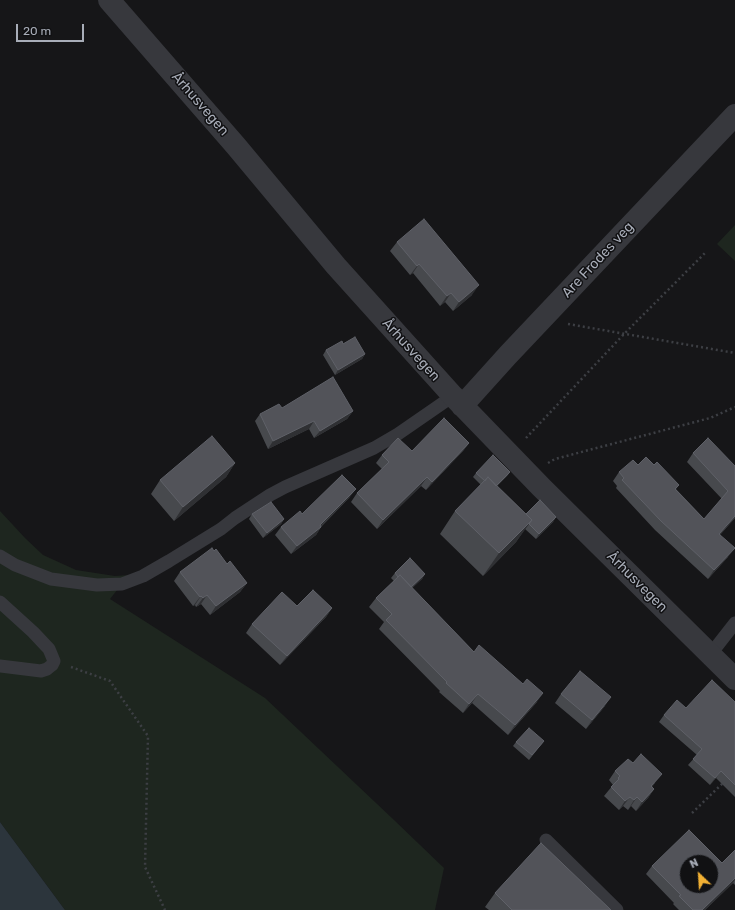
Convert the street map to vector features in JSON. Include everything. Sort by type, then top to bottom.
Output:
[{"type":"street","name":"Århusvegen","points":[[109,0],[236,146],[336,266],[457,401],[735,679]]},
{"type":"street","name":"Are Frodes veg","points":[[457,401],[508,355],[735,115]]},
{"type":"lane","points":[[0,556],[15,565],[51,579],[97,585],[122,584],[143,576],[169,561],[221,529],[270,495],[374,448],[457,401]]},
{"type":"lane","points":[[0,602],[49,649],[54,661],[47,669],[41,670],[0,666]]},
{"type":"lane","points":[[710,655],[735,623]]},
{"type":"lane","points":[[546,840],[617,910]]},
{"type":"path","points":[[510,455],[624,334],[706,252]]},
{"type":"path","points":[[542,319],[735,353]]},
{"type":"path","points":[[530,475],[555,459],[710,418],[735,407]]},
{"type":"path","points":[[54,661],[110,681],[148,736],[145,867],[165,910]]},
{"type":"path","points":[[692,812],[724,782]]},
{"type":"shaded area","points":[[735,225],[735,261],[717,244]]},
{"type":"shaded area","points":[[0,511],[43,555],[76,570],[115,576],[129,575],[110,599],[265,698],[444,868],[435,910],[65,910],[0,822]]},
{"type":"shaded area","points":[[0,822],[62,906],[65,910],[0,910]]},
{"type":"building","points":[[424,219],[479,285],[459,302],[451,293],[447,296],[419,264],[417,266],[397,242]]},
{"type":"building","points":[[355,337],[365,354],[338,370],[326,350],[342,341],[343,344]]},
{"type":"building","points":[[333,377],[353,411],[320,431],[314,421],[273,441],[260,414],[279,404],[282,408]]},
{"type":"building","points":[[444,418],[469,443],[432,482],[427,477],[383,520],[357,493],[389,462],[382,455],[398,438],[412,451]]},
{"type":"building","points":[[212,436],[235,463],[183,507],[160,480]]},
{"type":"building","points":[[708,438],[735,466],[735,516],[719,534],[735,548],[714,570],[661,521],[622,480],[624,478],[619,472],[633,460],[638,465],[646,457],[654,465],[657,462],[679,485],[675,489],[704,519],[728,491],[693,453]]},
{"type":"building","points":[[493,455],[510,472],[496,486],[488,477],[485,481],[476,473]]},
{"type":"building","points":[[342,475],[356,489],[320,525],[321,527],[297,546],[281,527],[300,511],[302,514]]},
{"type":"building","points":[[488,477],[532,520],[499,553],[455,511]]},
{"type":"building","points":[[540,500],[556,517],[539,534],[529,524],[532,520],[526,514]]},
{"type":"building","points":[[271,502],[284,519],[267,533],[252,514]]},
{"type":"building","points":[[212,548],[214,551],[216,549],[227,564],[230,561],[247,583],[216,606],[207,595],[203,598],[201,596],[200,597],[180,572]]},
{"type":"building","points":[[410,558],[425,574],[411,587],[400,575],[398,577],[395,573]]},
{"type":"building","points":[[400,575],[474,652],[479,645],[523,684],[527,679],[543,693],[515,725],[478,694],[469,704],[446,683],[447,682],[386,620],[392,614],[376,598]]},
{"type":"building","points":[[313,590],[332,608],[287,656],[252,624],[282,592],[297,606]]},
{"type":"building","points":[[580,671],[611,697],[592,720],[561,694]]},
{"type":"building","points":[[712,680],[735,702],[735,785],[721,771],[715,778],[693,759],[702,749],[664,715],[677,700],[686,708]]},
{"type":"building","points":[[529,728],[544,741],[532,755],[516,742]]},
{"type":"building","points":[[641,754],[662,774],[651,786],[654,789],[642,802],[637,797],[634,800],[630,797],[625,801],[611,787],[620,776],[615,771],[628,759],[633,763]]},
{"type":"building","points":[[689,830],[713,854],[679,854],[679,893],[652,866]]},
{"type":"building","points":[[541,843],[611,910],[512,910],[495,893]]},
{"type":"building","points":[[735,850],[735,878],[719,894],[719,860],[722,863]]},
{"type":"building","points":[[680,894],[718,894],[702,910],[693,910],[679,896],[681,895]]}]
